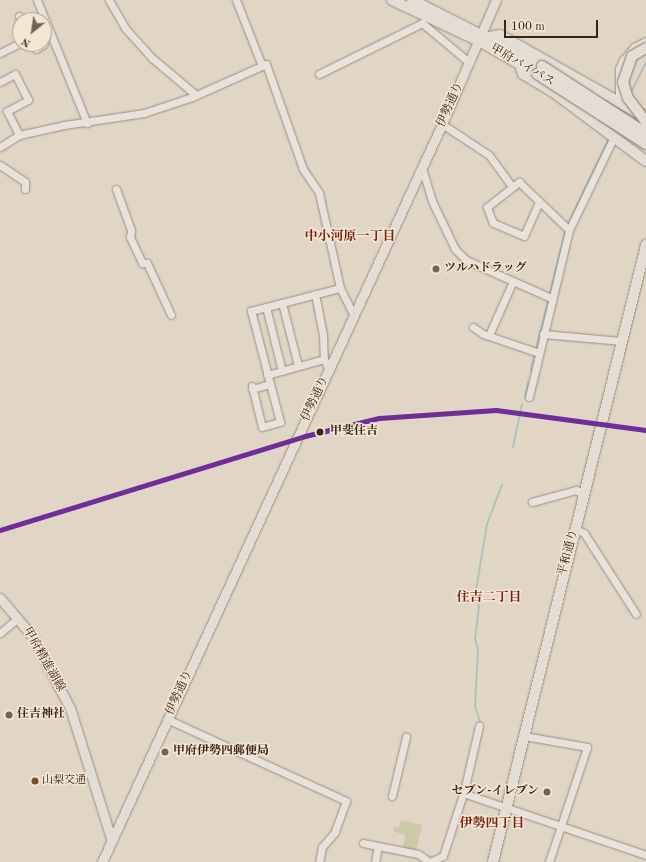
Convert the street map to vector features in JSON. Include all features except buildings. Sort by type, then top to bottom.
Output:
[{"type":"highway","name":"甲府バイパス","points":[[392,0],[484,37],[520,64],[540,70],[646,144]]},
{"type":"highway","name":"甲府バイパス","points":[[412,0],[484,37],[646,134]]},
{"type":"highway","points":[[484,37],[500,35],[619,101],[646,118]]},
{"type":"highway","points":[[646,48],[632,56],[623,82],[628,98],[646,122]]},
{"type":"highway","points":[[520,64],[523,74],[579,111],[613,139],[646,161]]},
{"type":"highway","name":"平和通り","points":[[493,862],[646,245]]},
{"type":"main road","name":"伊勢通り","points":[[102,862],[169,720],[470,63],[484,37],[496,0]]},
{"type":"main road","name":"甲府精進湖線","points":[[0,598],[32,636],[70,708],[88,772],[112,841]]},
{"type":"street","points":[[37,0],[53,33],[87,122]]},
{"type":"street","points":[[109,0],[125,28],[152,58],[196,95]]},
{"type":"street","points":[[236,0],[262,66]]},
{"type":"street","points":[[319,74],[422,23],[470,63]]},
{"type":"street","points":[[619,101],[619,69],[623,60],[634,47],[646,42]]},
{"type":"street","points":[[0,53],[12,47]]},
{"type":"street","points":[[0,147],[20,135],[87,122],[144,114],[196,95],[266,64],[303,169],[319,193],[340,288],[354,315]]},
{"type":"street","points":[[0,82],[15,74],[28,100],[7,110],[20,135]]},
{"type":"street","points":[[442,124],[489,155],[512,187]]},
{"type":"street","points":[[529,397],[551,298],[569,230],[613,139]]},
{"type":"street","points":[[0,165],[25,182],[25,189]]},
{"type":"street","points":[[422,168],[432,201],[455,250],[466,260],[551,298]]},
{"type":"street","points":[[539,202],[524,236],[494,223],[487,207],[519,182],[569,230]]},
{"type":"street","points":[[116,188],[131,230],[130,237],[142,262],[147,263],[171,315]]},
{"type":"street","points":[[489,336],[513,281]]},
{"type":"street","points":[[269,384],[252,388],[262,427],[280,422],[251,310],[340,288]]},
{"type":"street","points":[[314,294],[323,335],[324,359],[329,371]]},
{"type":"street","points":[[282,303],[298,366]]},
{"type":"street","points":[[266,307],[282,370]]},
{"type":"street","points":[[473,327],[489,336],[539,353]]},
{"type":"street","points":[[543,334],[622,341]]},
{"type":"street","points":[[267,375],[324,359]]},
{"type":"street","points":[[532,502],[576,490],[584,495]]},
{"type":"street","points":[[576,529],[584,533],[636,614]]},
{"type":"street","points":[[0,632],[18,618]]},
{"type":"street","points":[[169,720],[346,801],[335,832],[322,847],[319,862]]},
{"type":"street","points":[[363,843],[418,854],[430,862],[443,856],[463,793],[479,726]]},
{"type":"street","points":[[524,736],[587,747],[549,862]]},
{"type":"street","points":[[392,796],[406,737]]},
{"type":"street","points":[[463,793],[646,855]]},
{"type":"street","points":[[375,862],[378,847]]},
{"type":"green space","points":[[401,820],[422,825],[416,851],[403,849],[405,835],[393,831],[394,826],[399,827]]},
{"type":"waterway","points":[[630,94],[646,63]]},
{"type":"waterway","points":[[567,226],[609,138]]},
{"type":"waterway","points":[[536,349],[565,232]]},
{"type":"waterway","points":[[531,370],[534,354]]},
{"type":"waterway","points":[[525,398],[528,382]]},
{"type":"waterway","points":[[513,447],[522,404]]},
{"type":"waterway","points":[[481,724],[475,707],[478,649],[475,639],[479,606],[475,596],[487,524],[502,485]]},
{"type":"transit line","points":[[0,530],[305,436],[379,418],[496,410],[646,430]]},
{"type":"place","name":"ツルハドラッグ","points":[[436,269]]},
{"type":"place","name":"甲斐住吉","points":[[320,432]]},
{"type":"place","name":"住吉神社","points":[[9,715]]},
{"type":"place","name":"甲府伊勢四郵便局","points":[[165,752]]},
{"type":"place","name":"山梨交通","points":[[35,781]]},
{"type":"place","name":"セブン-イレブン","points":[[547,792]]},
{"type":"district","name":"中小河原一丁目","points":[[350,237]]},
{"type":"district","name":"住吉二丁目","points":[[489,598]]},
{"type":"district","name":"伊勢四丁目","points":[[492,824]]}]
